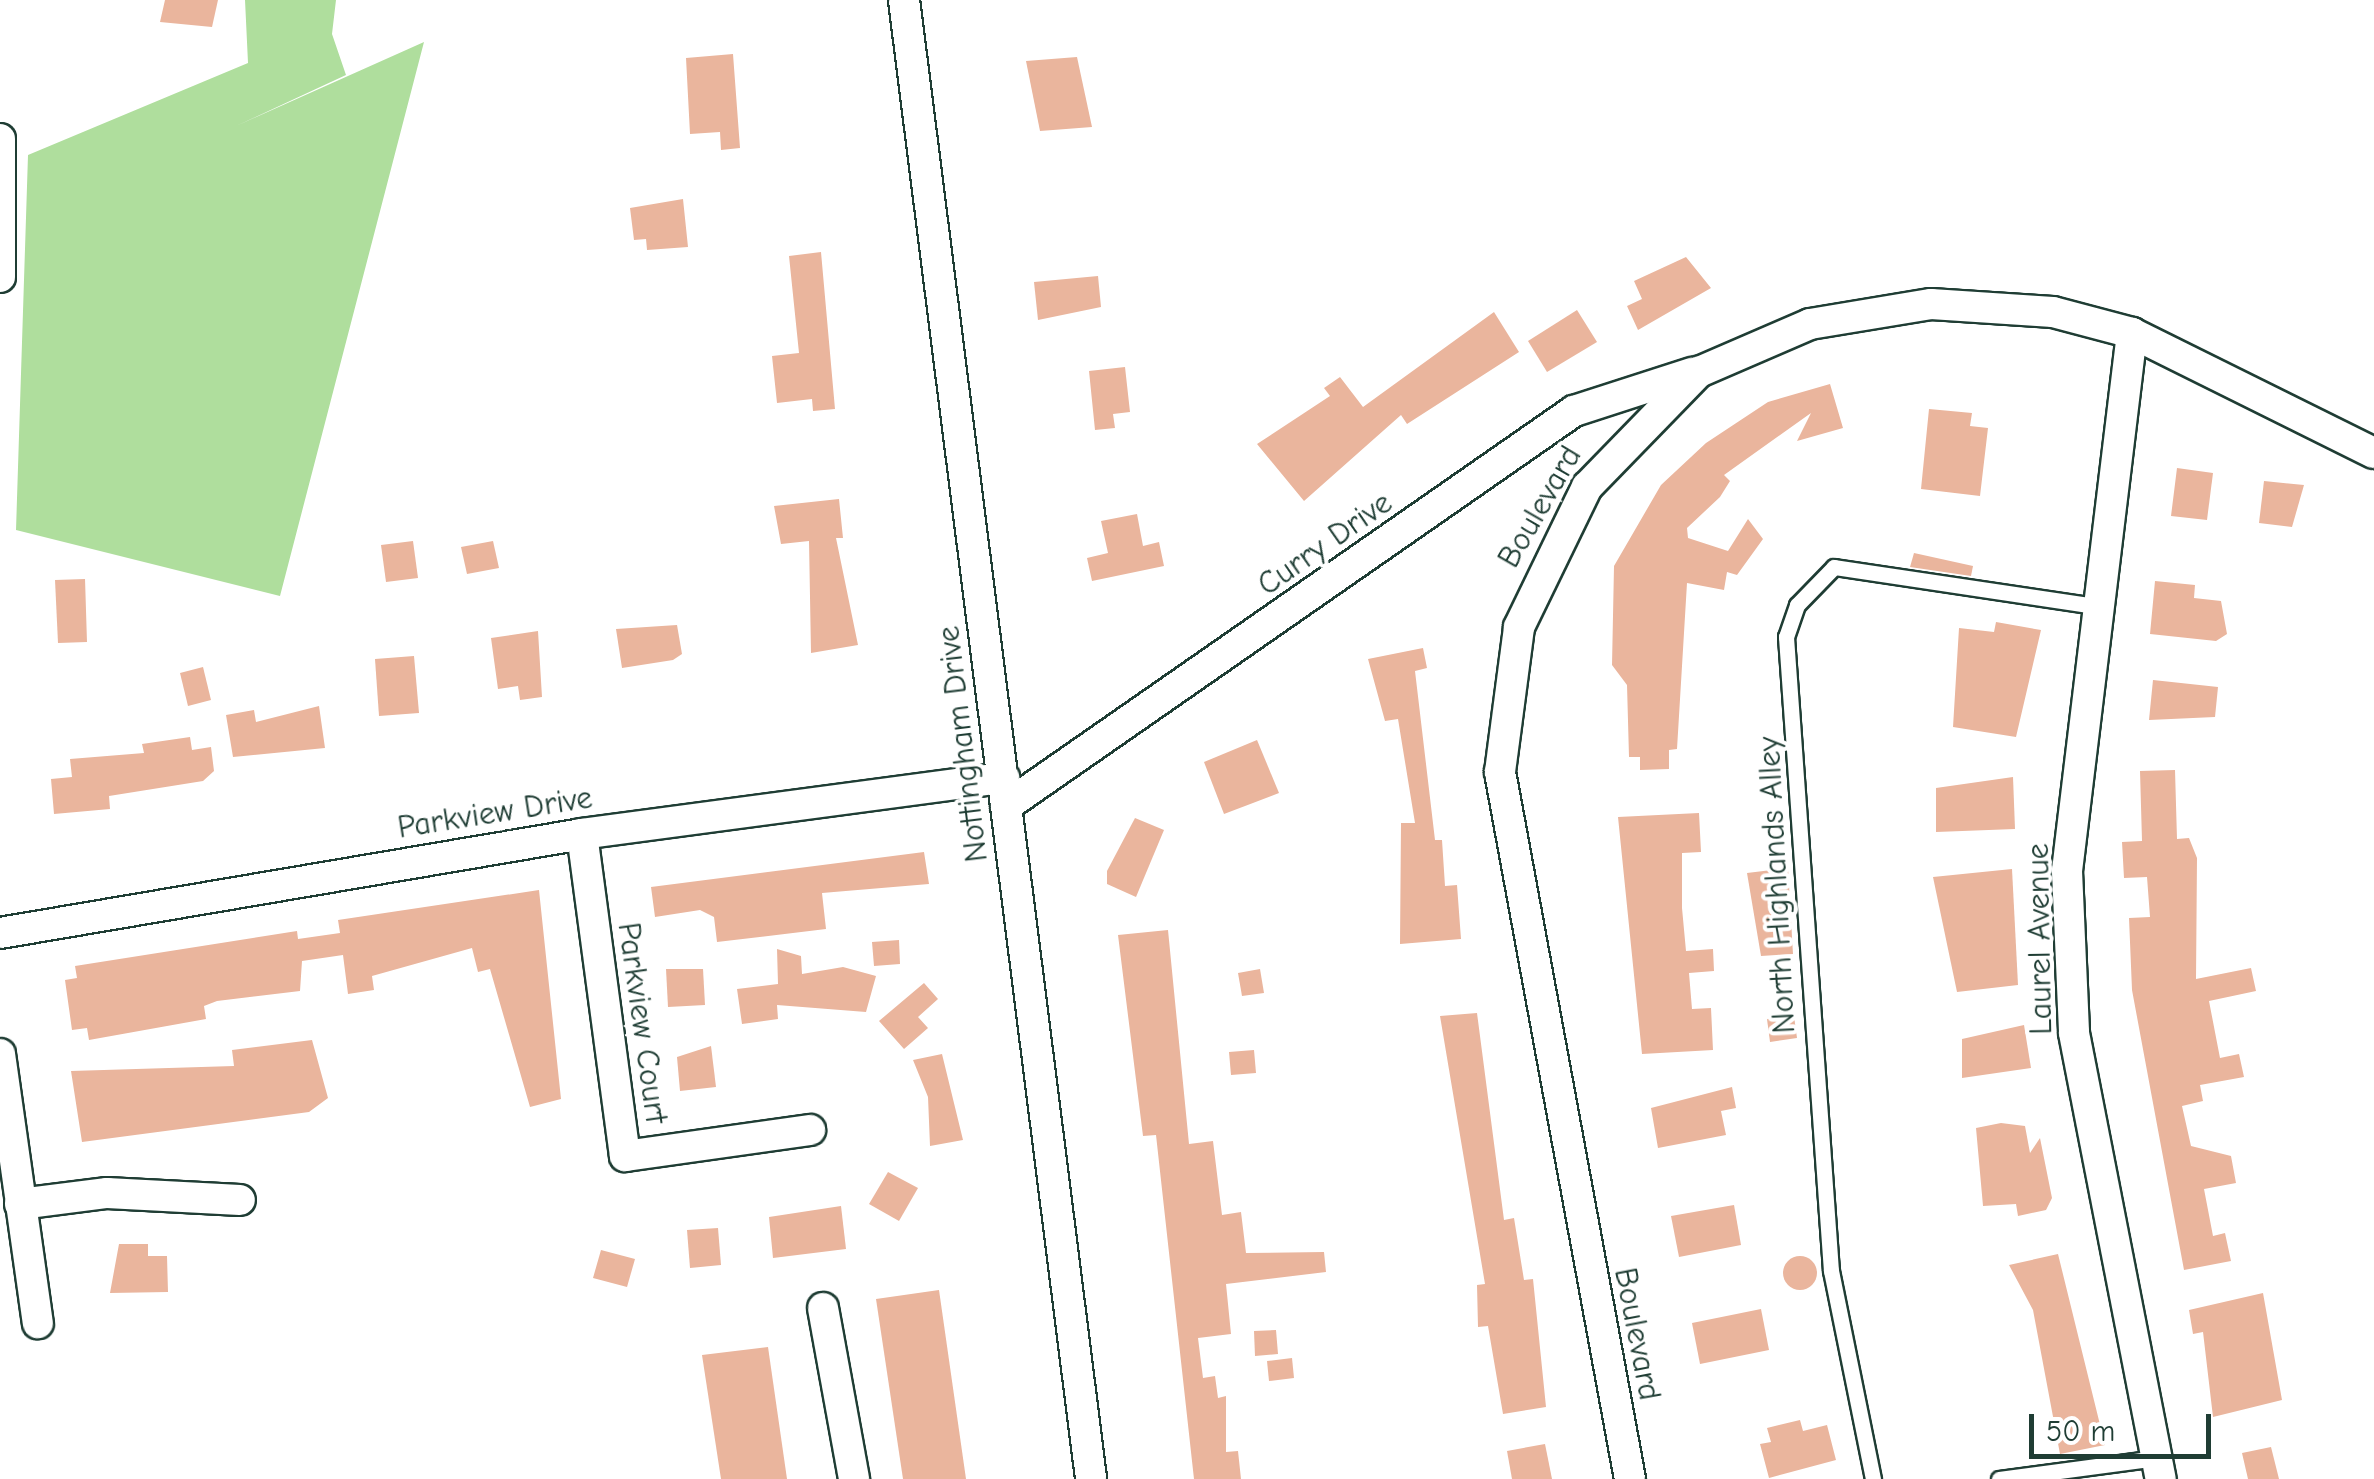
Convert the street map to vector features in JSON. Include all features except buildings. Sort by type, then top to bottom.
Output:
[{"type":"street","name":"Nottingham Drive","points":[[904,0],[1090,1479]]},
{"type":"street","points":[[0,139],[0,277]]},
{"type":"street","name":"Boulevard","points":[[1630,1479],[1525,938],[1500,738],[1519,627],[1565,520],[1611,455],[1699,372],[1810,324],[1931,304],[2053,312],[2132,333],[2374,454]]},
{"type":"street","name":"Laurel Avenue","points":[[2132,333],[2096,606],[2068,871],[2074,1033],[2159,1469]]},
{"type":"street","name":"Curry Drive","points":[[1005,792],[1574,411],[1699,372]]},
{"type":"street","name":"Parkview Drive","points":[[0,933],[582,834],[1005,792]]},
{"type":"street","name":"Parkview Court","points":[[582,834],[625,1156],[810,1130]]},
{"type":"street","points":[[0,1054],[38,1323]]},
{"type":"street","points":[[20,1204],[107,1193],[240,1200]]},
{"type":"street","points":[[823,1308],[854,1479]]},
{"type":"lane","name":"North Highlands Alley","points":[[1873,1479],[1831,1271],[1786,637],[1797,605],[1834,567],[2096,606]]},
{"type":"lane","points":[[1998,1479],[2159,1469]]},
{"type":"green space","points":[[245,0],[336,0],[332,34],[346,75],[236,126],[424,42],[280,596],[16,530],[28,155],[248,63]]}]
